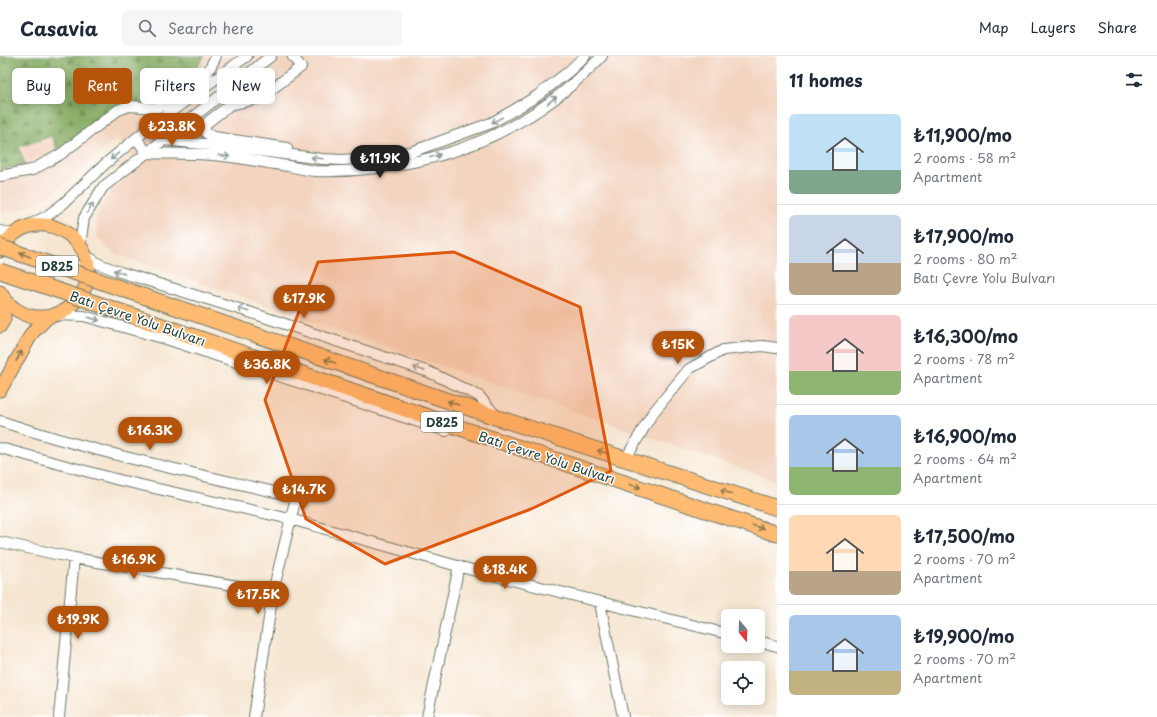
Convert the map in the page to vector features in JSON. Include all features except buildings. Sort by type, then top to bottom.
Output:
[{"type":"highway","name":"Batı Çevre Yolu Bulvarı","points":[[0,247],[498,418],[777,508]]},
{"type":"highway","name":"Batı Çevre Yolu Bulvarı","points":[[0,271],[777,534]]},
{"type":"main road","points":[[0,251],[5,243],[17,232],[34,225],[47,225],[60,228],[71,235],[82,249],[88,268],[86,283],[80,297],[69,308],[52,316],[32,333],[0,390]]},
{"type":"main road","points":[[2,295],[10,305],[23,313],[38,317],[52,316]]},
{"type":"main road","points":[[0,326],[4,319],[2,295]]},
{"type":"street","points":[[0,176],[32,170],[61,154],[118,110],[129,106],[157,108],[166,104],[206,76],[216,56]]},
{"type":"street","points":[[0,231],[17,232],[47,216],[64,203],[105,164],[136,138],[247,56]]},
{"type":"street","points":[[271,56],[103,187],[84,218],[82,249],[99,264],[120,272],[252,313],[429,372],[479,396],[498,418]]},
{"type":"street","points":[[294,56],[292,57],[301,67],[260,98],[230,104],[204,127],[206,133],[214,137],[296,149]]},
{"type":"street","points":[[152,127],[163,140],[322,159],[343,160],[411,152],[491,123],[537,96],[568,72],[585,56]]},
{"type":"street","points":[[146,153],[222,156],[313,170],[342,171],[368,169],[416,161],[456,150],[495,135],[520,122],[546,106],[602,56]]},
{"type":"street","points":[[136,138],[146,153]]},
{"type":"street","points":[[52,316],[84,316],[361,402],[455,434],[478,434]]},
{"type":"street","points":[[625,460],[652,414],[690,369],[723,350],[762,346],[777,348]]},
{"type":"street","points":[[0,421],[42,435],[180,470],[296,497],[273,592],[254,717]]},
{"type":"street","points":[[0,448],[119,480],[290,518],[459,566],[600,603],[721,632]]},
{"type":"street","points":[[0,542],[74,558],[273,592]]},
{"type":"street","points":[[59,717],[74,558]]},
{"type":"street","points":[[427,717],[459,566]]},
{"type":"street","points":[[600,603],[623,717]]},
{"type":"street","points":[[765,643],[777,646]]},
{"type":"highlighted area","points":[[454,252],[580,307],[611,471],[531,509],[385,564],[306,519],[265,400],[318,262]]},
{"type":"shaded area","points":[[0,56],[777,56],[777,481],[113,253],[98,238],[96,217],[110,192],[140,166],[116,139],[50,195],[21,210],[0,212]]},
{"type":"green space","points":[[0,56],[204,56],[197,68],[140,68],[140,104],[121,105],[57,150],[52,136],[19,147],[25,165],[0,170]]}]
